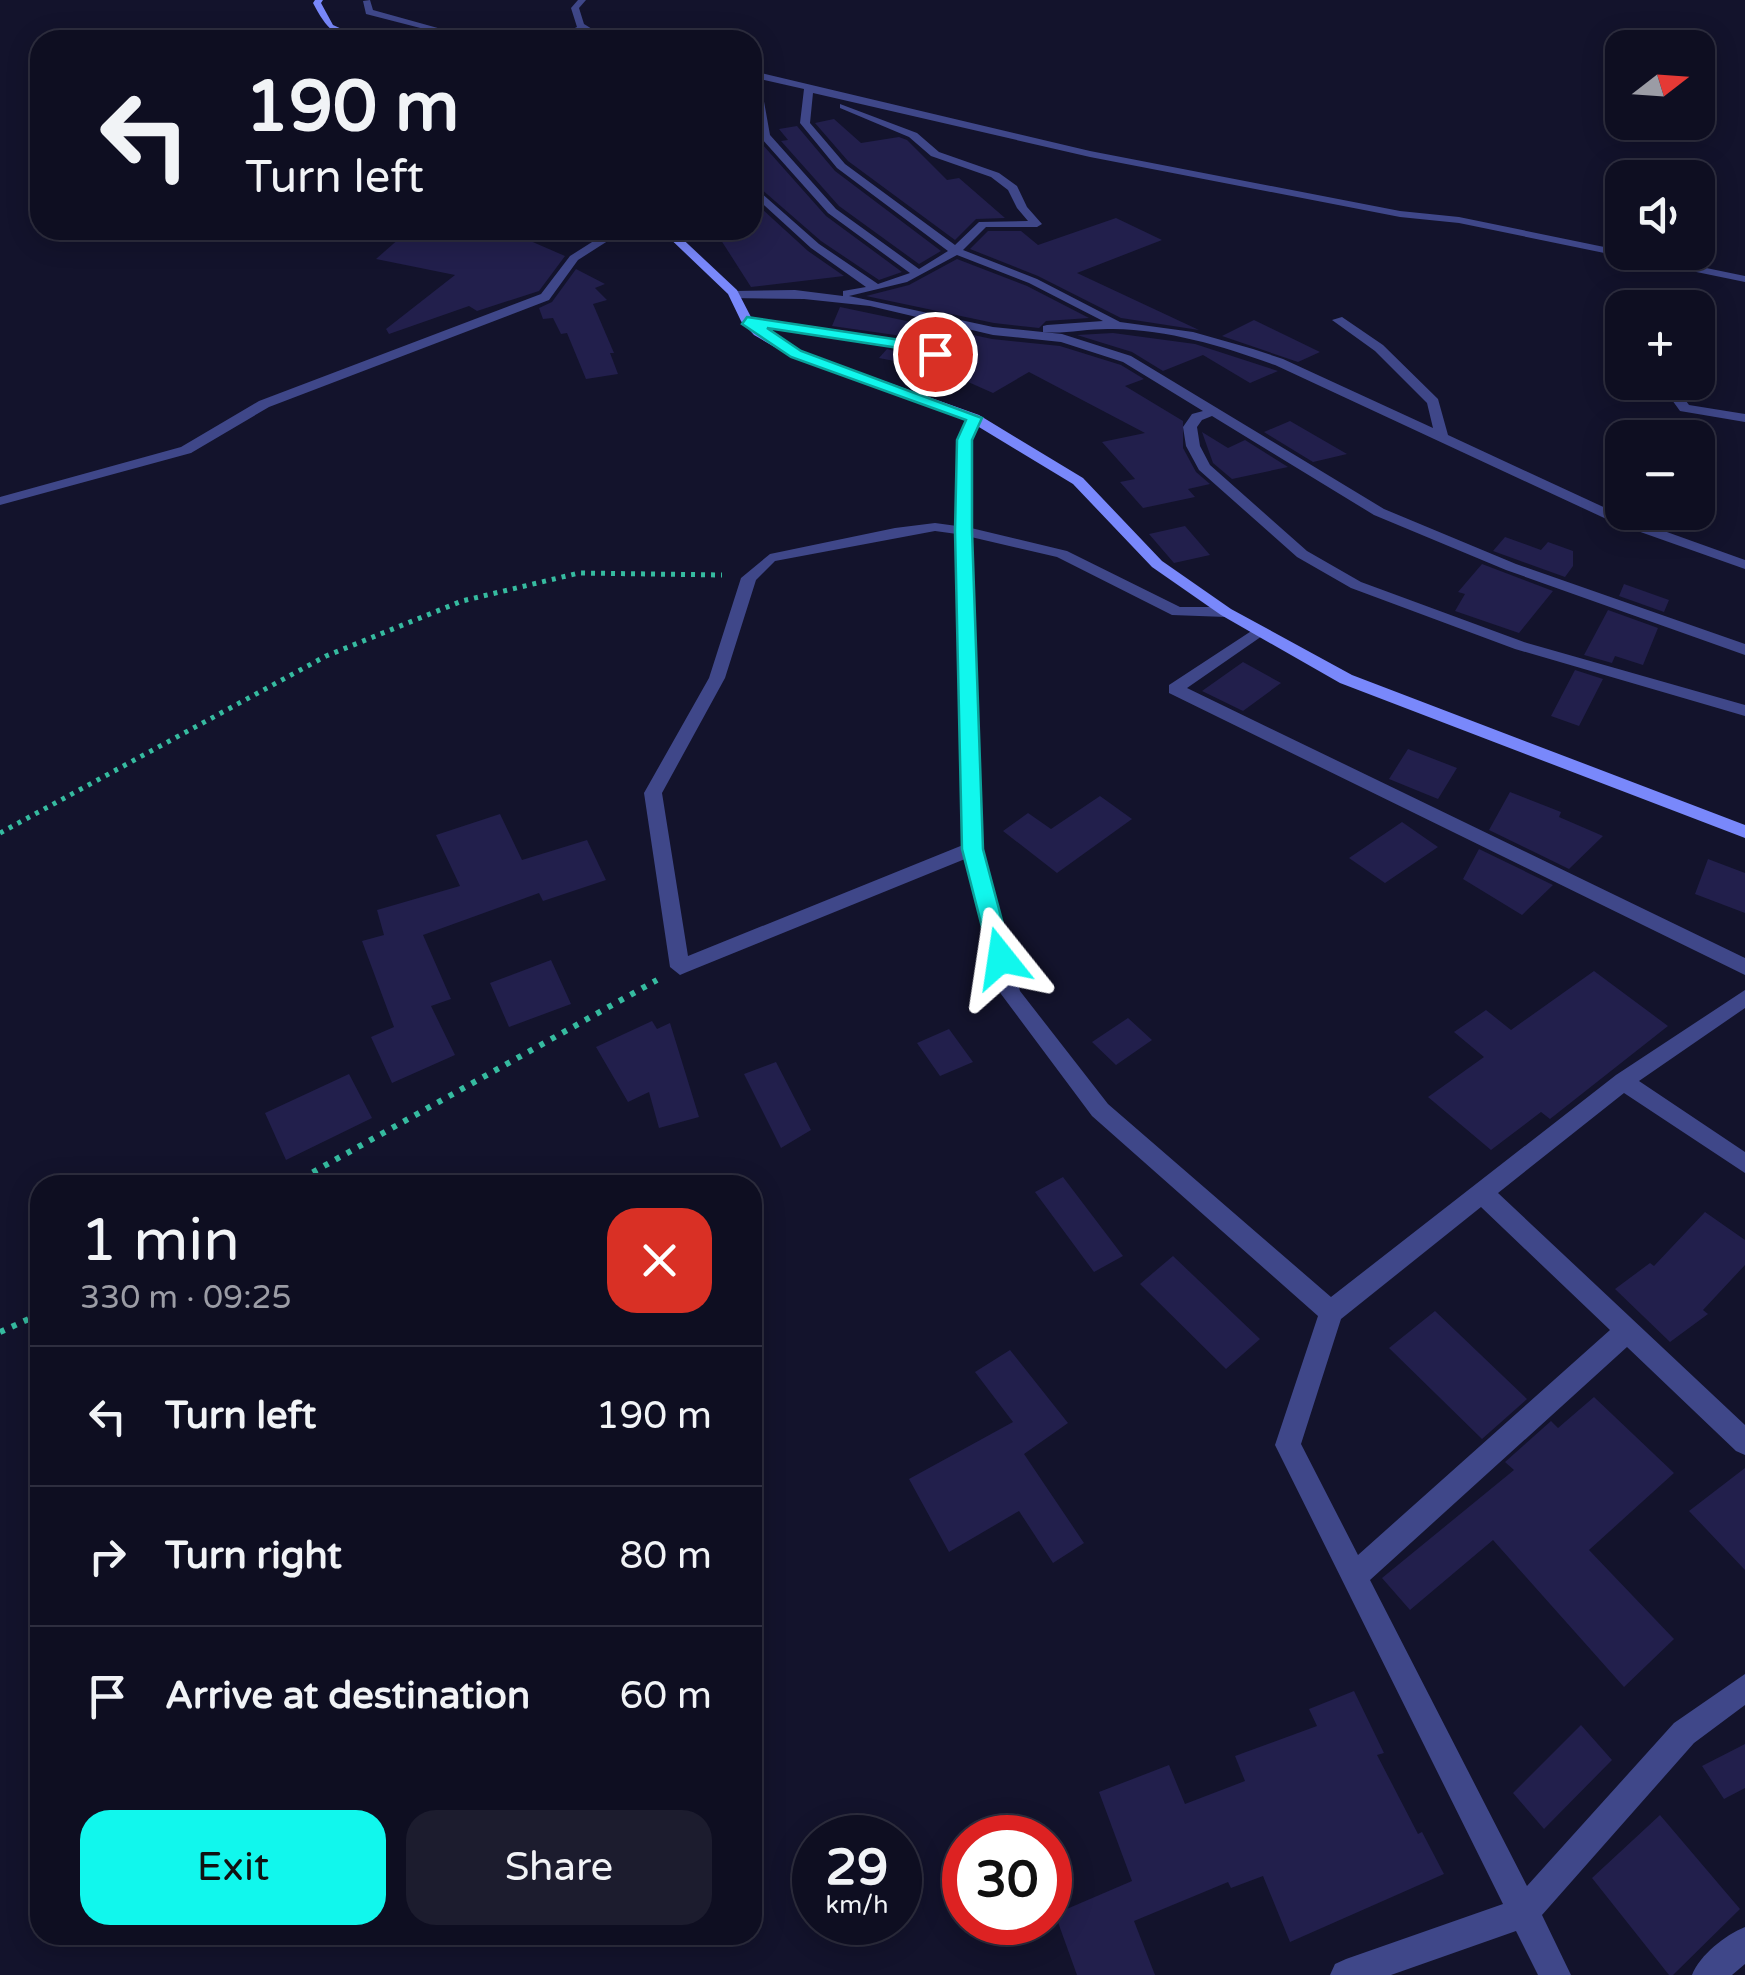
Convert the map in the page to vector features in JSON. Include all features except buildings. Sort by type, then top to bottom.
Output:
[{"type":"main road","points":[[319,0],[316,3],[330,27],[337,30]]},
{"type":"main road","points":[[677,240],[735,295],[747,321],[796,354],[974,418],[1078,481],[1157,564],[1259,631],[1346,679],[1745,832]]},
{"type":"street","points":[[367,0],[369,12],[436,30]]},
{"type":"street","points":[[582,0],[575,8],[586,30]]},
{"type":"street","points":[[577,30],[582,28]]},
{"type":"street","points":[[762,76],[1090,154],[1400,214],[1459,220],[1745,279]]},
{"type":"street","points":[[809,86],[805,123],[840,166],[956,251],[1033,281],[1116,323]]},
{"type":"street","points":[[735,295],[876,288],[956,251],[983,224],[1037,224],[1022,208],[1013,188],[996,175],[934,154],[914,136],[834,104],[809,86]]},
{"type":"street","points":[[762,119],[765,136],[832,211],[916,272]]},
{"type":"street","points":[[762,197],[815,246],[876,288]]},
{"type":"street","points":[[0,501],[186,450],[264,404],[545,297],[574,258],[603,240]]},
{"type":"street","points":[[795,294],[870,302],[1020,334],[1062,338],[1127,359],[1215,410],[1302,468],[1396,519],[1622,608],[1745,650]]},
{"type":"street","points":[[1338,320],[1379,348],[1433,402],[1442,438]]},
{"type":"street","points":[[747,321],[915,346],[935,354]]},
{"type":"street","points":[[1020,334],[1116,323],[1154,324],[1226,343],[1279,362],[1620,520],[1745,565]]},
{"type":"street","points":[[1679,400],[1685,408],[1745,418]]},
{"type":"street","points":[[1215,410],[1197,417],[1190,426],[1193,446],[1204,467],[1324,570],[1392,600],[1522,646],[1745,711]]},
{"type":"street","points":[[974,418],[965,440],[964,531],[972,849],[1011,994],[1088,1095],[1331,1312]]},
{"type":"street","points":[[972,849],[680,967],[652,793],[717,678],[749,578],[758,567],[770,558],[895,532],[935,528],[1062,554],[1177,612],[1226,612]]},
{"type":"street","points":[[1259,631],[1174,689],[1745,967]]},
{"type":"street","points":[[1555,1975],[1288,1444],[1331,1312],[1484,1195],[1623,1081],[1745,998]]},
{"type":"street","points":[[1623,1081],[1745,1164]]},
{"type":"street","points":[[1484,1195],[1745,1442]]},
{"type":"street","points":[[1354,1577],[1627,1331]]},
{"type":"street","points":[[1346,1975],[1523,1913],[1684,1733],[1745,1688]]},
{"type":"street","points":[[1708,1975],[1745,1943]]},
{"type":"path","points":[[0,833],[86,790],[248,695],[408,620],[535,580],[622,571],[709,578],[758,567]]},
{"type":"path","points":[[308,1175],[680,967]]},
{"type":"path","points":[[0,1332],[30,1318]]},
{"type":"route","points":[[935,354],[915,346],[747,321],[796,354],[974,418],[965,440],[964,531],[972,849],[1001,958]]}]
